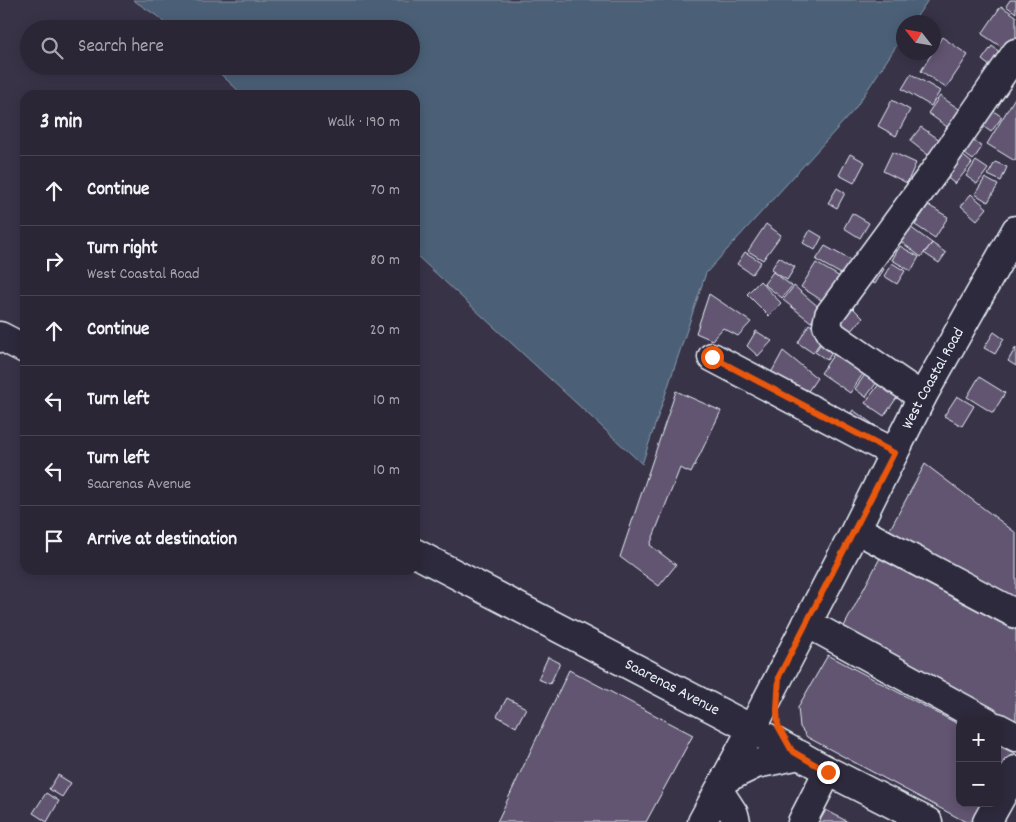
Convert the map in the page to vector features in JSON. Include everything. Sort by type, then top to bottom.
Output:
[{"type":"main road","points":[[922,397],[832,335],[827,325],[829,315],[936,168],[1016,53]]},
{"type":"main road","name":"West Coastal Road","points":[[702,822],[807,624],[922,397],[1016,230]]},
{"type":"main road","points":[[0,336],[20,346]]},
{"type":"main road","points":[[712,357],[894,453]]},
{"type":"main road","points":[[856,528],[1016,614]]},
{"type":"main road","name":"Saarenas Avenue","points":[[420,556],[796,753],[828,772],[928,822]]},
{"type":"main road","points":[[807,624],[979,717]]},
{"type":"main road","points":[[736,822],[722,785],[756,764],[796,753],[778,726],[779,676]]},
{"type":"main road","points":[[1001,729],[1016,737]]},
{"type":"main road","points":[[987,822],[1016,770]]},
{"type":"main road","points":[[802,822],[828,772]]},
{"type":"water","points":[[133,0],[928,0],[918,15],[896,15],[896,47],[854,110],[706,273],[642,464],[420,259],[420,90],[238,90],[222,75],[420,75],[420,20],[161,20]]},
{"type":"building","points":[[1010,0],[1016,0],[1016,13],[1006,6]]},
{"type":"building","points":[[1001,6],[1016,16],[1016,41],[1009,52],[982,34]]},
{"type":"building","points":[[942,37],[968,55],[946,88],[921,71],[928,60],[941,60]]},
{"type":"building","points":[[992,46],[1006,57],[996,71],[982,60]]},
{"type":"building","points":[[911,74],[940,91],[931,106],[902,89]]},
{"type":"building","points":[[940,96],[962,111],[950,129],[928,113]]},
{"type":"building","points":[[1016,96],[1016,159],[1015,161],[987,144]]},
{"type":"building","points":[[892,100],[910,110],[896,136],[878,126]]},
{"type":"building","points":[[991,109],[1002,117],[991,132],[980,124]]},
{"type":"building","points":[[921,127],[943,142],[932,158],[910,141]]},
{"type":"building","points":[[971,139],[982,147],[973,160],[962,152]]},
{"type":"building","points":[[892,152],[916,163],[907,183],[883,171]]},
{"type":"building","points":[[850,154],[865,162],[854,183],[839,175]]},
{"type":"building","points":[[961,154],[972,163],[955,184],[944,175]]},
{"type":"building","points":[[976,161],[988,169],[977,184],[966,176]]},
{"type":"building","points":[[995,162],[1007,167],[1001,181],[988,175]]},
{"type":"building","points":[[985,178],[998,185],[988,202],[975,194]]},
{"type":"building","points":[[837,188],[845,193],[837,208],[828,203]]},
{"type":"building","points":[[971,194],[987,208],[977,220],[961,206]]},
{"type":"building","points":[[928,205],[948,217],[935,238],[915,225]]},
{"type":"building","points":[[852,213],[869,223],[860,238],[844,228]]},
{"type":"building","points":[[766,224],[781,235],[763,260],[748,251]]},
{"type":"building","points":[[910,227],[932,243],[921,257],[900,241]]},
{"type":"building","points":[[810,230],[822,237],[815,250],[803,243]]},
{"type":"building","points":[[932,243],[946,253],[939,263],[924,253]]},
{"type":"building","points":[[825,246],[852,261],[843,275],[816,260]]},
{"type":"building","points":[[900,246],[919,257],[911,271],[892,260]]},
{"type":"building","points":[[745,252],[761,262],[752,274],[737,264]]},
{"type":"building","points":[[779,257],[795,267],[787,280],[771,270]]},
{"type":"building","points":[[873,262],[884,269],[875,284],[864,278]]},
{"type":"building","points":[[816,263],[842,278],[826,303],[801,287]]},
{"type":"building","points":[[892,263],[905,271],[897,284],[884,276]]},
{"type":"building","points":[[773,272],[792,286],[782,298],[764,284]]},
{"type":"building","points":[[760,281],[781,303],[769,316],[747,294]]},
{"type":"building","points":[[794,286],[821,309],[811,322],[783,300]]},
{"type":"building","points":[[709,294],[751,322],[738,336],[723,328],[712,340],[696,333]]},
{"type":"building","points":[[848,303],[863,318],[849,334],[837,321]]},
{"type":"building","points":[[809,324],[825,335],[813,353],[798,343]]},
{"type":"building","points":[[756,331],[772,341],[758,356],[747,346]]},
{"type":"building","points":[[994,332],[1004,339],[995,354],[984,348]]},
{"type":"building","points":[[826,336],[838,344],[827,360],[815,352]]},
{"type":"building","points":[[1016,347],[1016,366],[1008,361]]},
{"type":"building","points":[[838,348],[867,368],[850,393],[821,373]]},
{"type":"building","points":[[783,351],[817,378],[804,397],[771,373]]},
{"type":"building","points":[[871,366],[883,374],[866,397],[855,389]]},
{"type":"building","points":[[885,376],[903,389],[884,416],[865,403]]},
{"type":"building","points":[[979,377],[1005,393],[993,413],[967,397]]},
{"type":"building","points":[[676,391],[721,411],[691,473],[680,468],[650,545],[676,565],[659,586],[620,557]]},
{"type":"building","points":[[957,396],[974,406],[962,426],[944,416]]},
{"type":"building","points":[[853,410],[877,427],[870,437],[847,419]]},
{"type":"building","points":[[925,464],[1016,533],[1016,601],[888,533]]},
{"type":"building","points":[[880,558],[1016,630],[1016,728],[1001,720],[1001,717],[996,717],[841,632]]},
{"type":"building","points":[[828,655],[956,723],[956,807],[987,807],[979,822],[966,822],[807,737],[800,727],[798,707]]},
{"type":"building","points":[[548,657],[560,663],[550,684],[538,679]]},
{"type":"building","points":[[569,670],[693,735],[646,822],[497,822]]},
{"type":"building","points":[[507,698],[526,708],[516,727],[497,716]]},
{"type":"building","points":[[1001,747],[1016,754],[1001,781]]},
{"type":"building","points":[[58,775],[71,783],[62,797],[49,789]]},
{"type":"building","points":[[46,793],[59,801],[47,822],[33,813]]},
{"type":"building","points":[[826,810],[848,822],[819,822]]},
{"type":"route","points":[[712,357],[894,453],[779,676],[778,726],[792,751],[828,772]]}]
